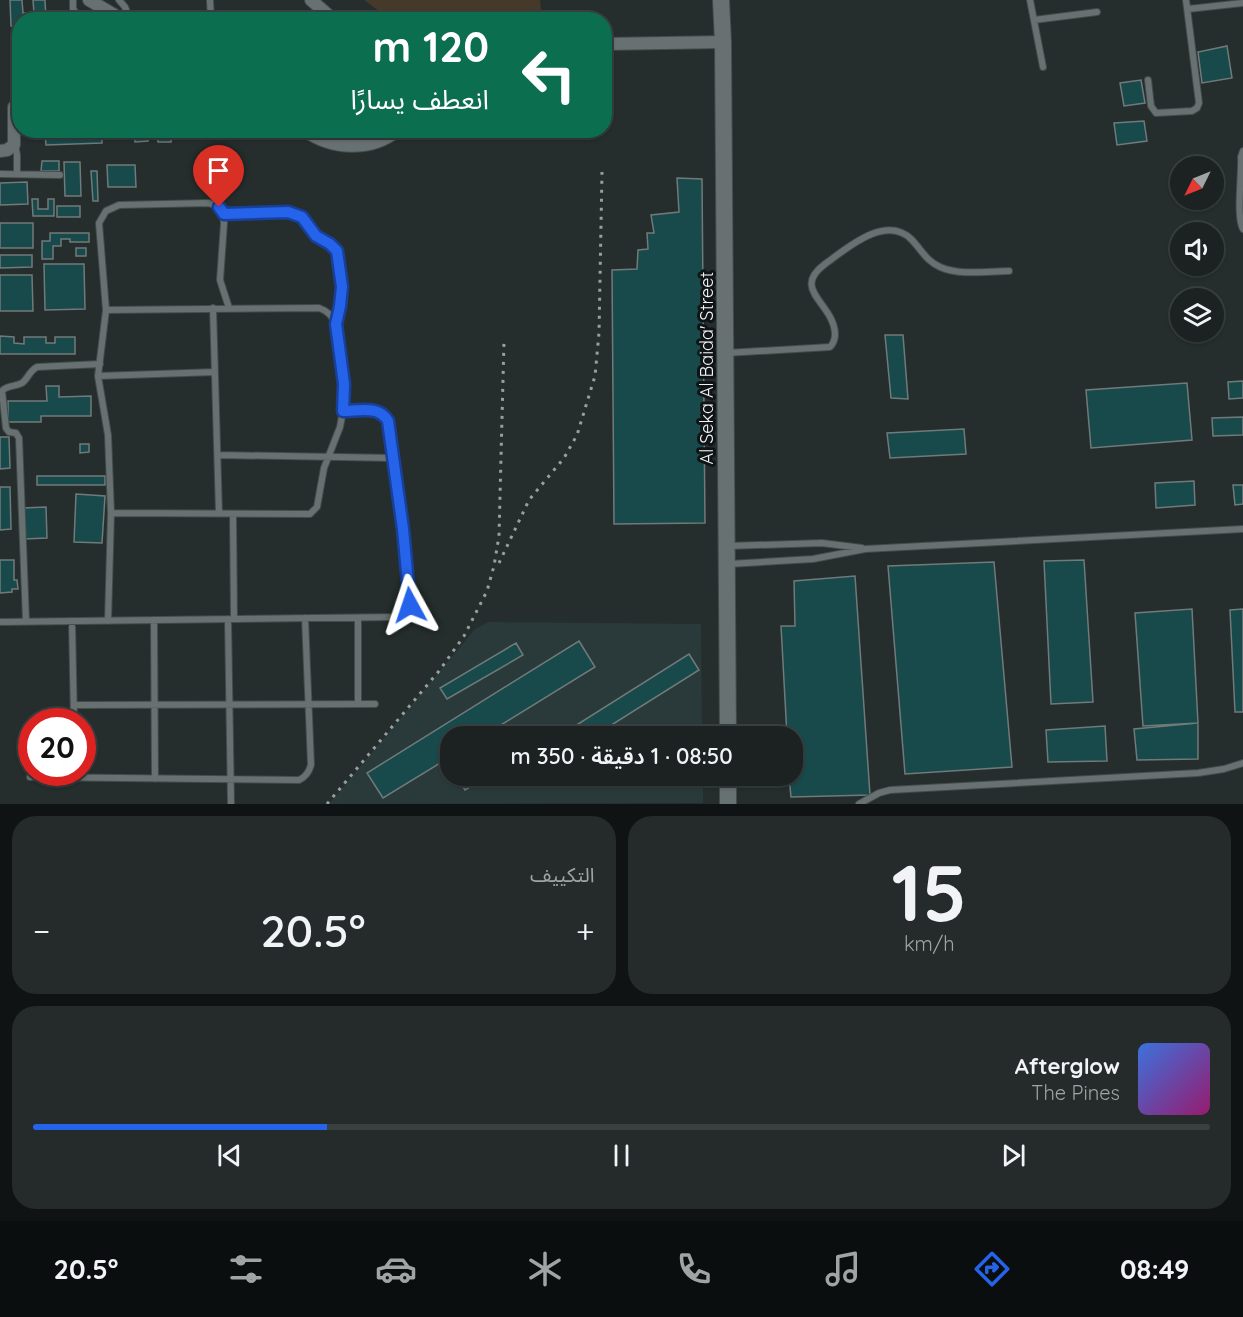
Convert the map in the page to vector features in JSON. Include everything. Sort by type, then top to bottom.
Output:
[{"type":"street","points":[[89,0],[109,12]]},
{"type":"street","points":[[311,0],[325,12]]},
{"type":"street","name":"Al Seka Al Baida' Street","points":[[721,0],[728,726]]},
{"type":"street","points":[[612,44],[723,42]]},
{"type":"street","points":[[0,151],[7,150],[14,145],[14,138]]},
{"type":"street","points":[[319,138],[330,144],[356,146],[385,138]]},
{"type":"street","points":[[728,786],[728,804]]},
{"type":"lane","points":[[1030,0],[1043,67]]},
{"type":"lane","points":[[1148,80],[1151,106],[1156,114],[1192,111],[1197,108],[1186,0]]},
{"type":"lane","points":[[1188,9],[1243,3]]},
{"type":"lane","points":[[1034,20],[1097,12]]},
{"type":"lane","points":[[14,145],[18,174]]},
{"type":"lane","points":[[1243,151],[1240,224],[1243,230]]},
{"type":"lane","points":[[0,174],[60,175]]},
{"type":"lane","points":[[108,621],[111,513],[108,435],[98,376],[106,310],[99,231],[101,217],[111,207],[130,203],[209,203],[219,207],[224,214],[220,280],[229,308]]},
{"type":"lane","points":[[111,513],[304,515],[314,512],[317,507],[328,457],[340,427],[343,411],[344,384],[336,324],[342,287],[337,251],[319,239],[302,217],[293,212],[224,214]]},
{"type":"lane","points":[[725,353],[830,347],[834,340],[834,324],[812,290],[811,278],[816,270],[862,237],[870,234],[890,231],[902,233],[910,238],[932,263],[949,270],[1009,271]]},
{"type":"lane","points":[[213,308],[219,513]]},
{"type":"lane","points":[[106,310],[319,308],[330,314],[336,324]]},
{"type":"lane","points":[[26,621],[19,438],[16,433],[9,432],[6,428],[2,389],[21,383],[37,367],[100,364]]},
{"type":"lane","points":[[98,376],[215,372]]},
{"type":"lane","points":[[0,622],[397,617],[407,611],[410,605],[403,529],[390,427],[386,416],[373,410],[343,411]]},
{"type":"lane","points":[[218,455],[393,458]]},
{"type":"lane","points":[[231,804],[229,705],[233,514]]},
{"type":"lane","points":[[727,564],[813,559],[865,549],[1243,529]]},
{"type":"lane","points":[[727,546],[822,543],[865,549]]},
{"type":"lane","points":[[96,776],[155,779],[299,780],[307,774],[311,765],[305,618]]},
{"type":"lane","points":[[357,618],[358,704]]},
{"type":"lane","points":[[154,620],[155,779]]},
{"type":"lane","points":[[72,621],[74,705],[375,704]]},
{"type":"lane","points":[[859,804],[890,790],[1197,773],[1224,769],[1243,763]]},
{"type":"shaded area","points":[[364,0],[540,0],[541,12],[380,12]]},
{"type":"shaded area","points":[[489,622],[701,624],[702,726],[440,726],[440,786],[703,786],[703,803],[329,804],[475,629]]},
{"type":"building","points":[[10,0],[22,0],[23,12],[12,12],[11,26]]},
{"type":"building","points":[[33,0],[45,0],[46,12],[34,12]]},
{"type":"building","points":[[1227,46],[1232,78],[1202,83],[1198,52]]},
{"type":"building","points":[[1141,80],[1145,103],[1124,106],[1120,83]]},
{"type":"building","points":[[1144,121],[1147,141],[1117,145],[1114,123]]},
{"type":"building","points":[[45,138],[102,138],[102,143],[46,145]]},
{"type":"building","points":[[135,138],[148,138],[148,141],[135,142]]},
{"type":"building","points":[[158,138],[171,138],[171,142],[158,142]]},
{"type":"building","points":[[42,161],[59,161],[59,171],[41,171]]},
{"type":"building","points":[[64,162],[80,162],[81,196],[65,196]]},
{"type":"building","points":[[107,165],[135,165],[136,187],[108,187]]},
{"type":"building","points":[[91,171],[97,171],[98,201],[93,201]]},
{"type":"building","points":[[677,178],[702,179],[705,523],[614,524],[612,270],[637,269],[638,250],[648,249],[647,233],[654,233],[651,215],[679,212]]},
{"type":"building","points":[[27,182],[28,204],[0,205],[0,183]]},
{"type":"building","points":[[32,199],[38,199],[38,209],[48,209],[48,199],[54,199],[54,216],[33,216]]},
{"type":"building","points":[[57,206],[80,206],[80,217],[57,217]]},
{"type":"building","points":[[0,223],[33,223],[33,248],[0,248]]},
{"type":"building","points":[[50,233],[89,233],[89,242],[70,242],[70,239],[61,239],[61,246],[53,246],[53,259],[42,259],[42,241],[50,241]]},
{"type":"building","points":[[76,248],[86,248],[86,256],[76,256]]},
{"type":"building","points":[[0,255],[32,255],[32,267],[0,268]]},
{"type":"building","points":[[44,264],[84,264],[85,309],[45,310]]},
{"type":"building","points":[[0,275],[32,275],[33,311],[0,311]]},
{"type":"building","points":[[885,335],[903,335],[908,399],[891,398]]},
{"type":"building","points":[[0,336],[14,337],[14,343],[24,344],[24,337],[46,337],[46,343],[55,343],[55,337],[75,337],[75,354],[0,354]]},
{"type":"building","points":[[1243,381],[1243,398],[1229,399],[1228,382]]},
{"type":"building","points":[[1187,383],[1192,440],[1091,448],[1086,390]]},
{"type":"building","points":[[46,386],[59,386],[59,397],[91,396],[91,416],[41,416],[41,422],[8,422],[8,401],[47,401]]},
{"type":"building","points":[[1243,417],[1243,435],[1213,436],[1212,418]]},
{"type":"building","points":[[964,429],[966,454],[890,458],[887,433]]},
{"type":"building","points":[[0,437],[9,437],[10,468],[0,469]]},
{"type":"building","points":[[80,444],[89,444],[89,452],[80,453]]},
{"type":"building","points":[[37,476],[105,476],[105,485],[37,485]]},
{"type":"building","points":[[1194,481],[1195,505],[1156,508],[1155,483]]},
{"type":"building","points":[[1233,485],[1243,485],[1243,504],[1235,505]]},
{"type":"building","points":[[0,487],[10,487],[11,529],[0,530]]},
{"type":"building","points":[[76,494],[105,496],[102,543],[74,542]]},
{"type":"building","points":[[46,507],[47,538],[24,539],[23,508]]},
{"type":"building","points":[[0,560],[14,560],[14,580],[17,580],[18,589],[12,589],[12,592],[0,593]]},
{"type":"building","points":[[1084,560],[1093,702],[1051,704],[1044,561]]},
{"type":"building","points":[[994,562],[1012,767],[905,774],[888,566]]},
{"type":"building","points":[[855,576],[870,795],[791,797],[790,786],[803,786],[803,726],[786,726],[781,626],[795,626],[794,581]]},
{"type":"building","points":[[1192,609],[1198,723],[1143,726],[1135,613]]},
{"type":"building","points":[[1243,609],[1243,712],[1235,712],[1230,610]]},
{"type":"building","points":[[579,641],[595,667],[499,726],[442,726]]},
{"type":"building","points":[[516,643],[523,655],[447,699],[440,688]]},
{"type":"building","points":[[689,654],[699,670],[610,726],[575,726]]},
{"type":"building","points":[[1198,723],[1198,759],[1137,760],[1134,729]]},
{"type":"building","points":[[1105,726],[1107,761],[1048,762],[1046,730]]},
{"type":"building","points":[[440,728],[440,763],[383,798],[367,773]]},
{"type":"railway","points":[[499,563],[529,500],[564,458],[577,435],[595,376],[599,333],[602,172]]},
{"type":"railway","points":[[327,804],[439,671],[464,636],[487,591],[499,536],[504,340]]},
{"type":"route","points":[[219,207],[224,214],[293,212],[302,217],[319,239],[330,244],[337,251],[342,287],[336,324],[344,384],[343,411],[373,410],[381,412],[388,421],[403,529],[410,605]]}]
